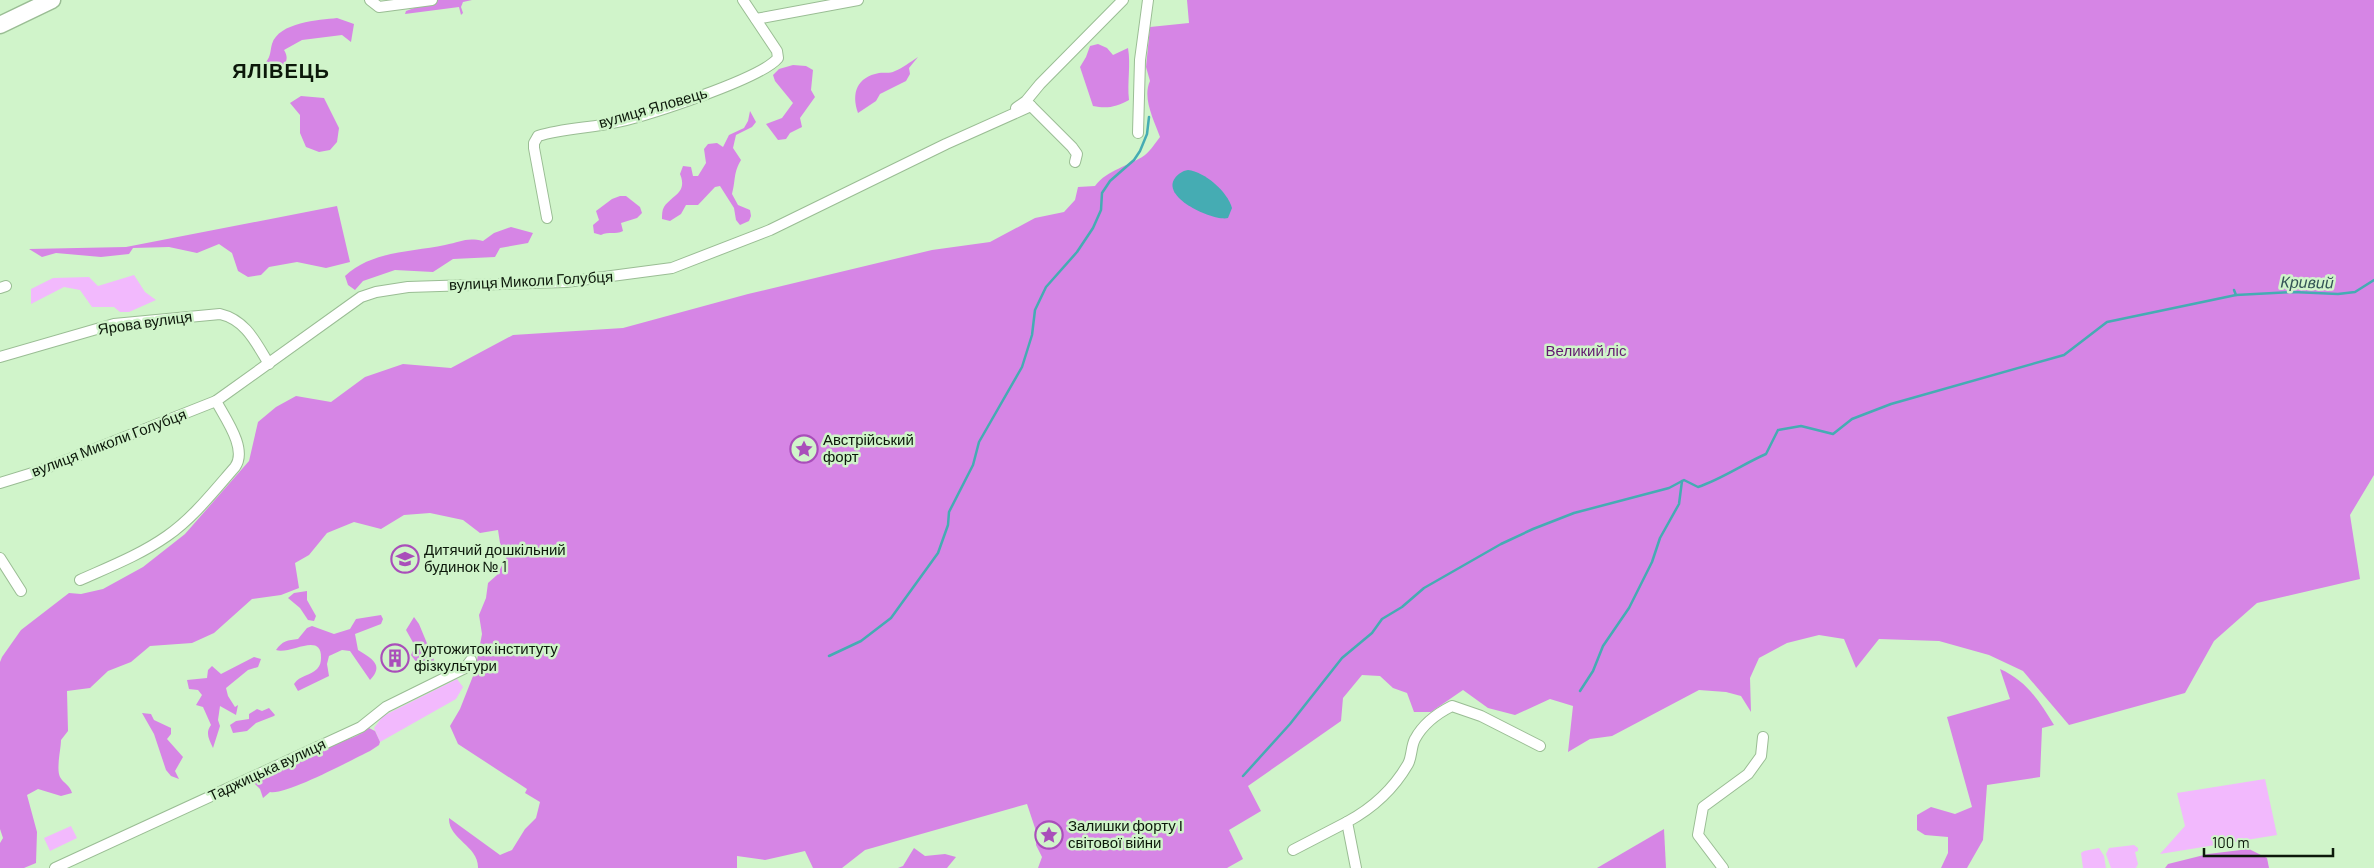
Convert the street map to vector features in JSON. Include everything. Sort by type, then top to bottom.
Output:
[{"type":"main road","points":[[0,24],[52,0]]},
{"type":"street","points":[[370,0],[379,7],[432,0]]},
{"type":"street","name":"вулиця Яловець","points":[[547,218],[534,148],[534,143],[538,136],[618,122],[702,95],[766,69],[778,58],[777,51],[743,0]]},
{"type":"street","points":[[756,19],[858,0]]},
{"type":"street","name":"вулиця Миколи Голубця","points":[[0,482],[39,471],[216,401],[269,364],[340,310],[361,297],[376,292],[408,287],[566,282],[656,271],[689,263],[770,230],[1029,104],[1103,19],[1123,0]]},
{"type":"street","points":[[1138,133],[1140,60],[1148,0]]},
{"type":"street","points":[[1029,104],[1072,147],[1077,154],[1075,162]]},
{"type":"street","name":"Ярова вулиця","points":[[0,357],[114,324],[220,314],[231,316],[245,327],[269,364]]},
{"type":"street","points":[[80,580],[128,559],[167,536],[203,504],[239,462],[240,455],[236,440],[216,401]]},
{"type":"street","points":[[0,558],[21,591]]},
{"type":"street","name":"Таджицька вулиця","points":[[55,868],[361,727],[386,707],[465,668],[471,660]]},
{"type":"street","points":[[1293,850],[1367,811],[1396,783],[1409,762],[1415,739],[1435,715],[1452,706],[1481,716],[1540,746]]},
{"type":"street","points":[[1723,868],[1698,835],[1704,806],[1748,774],[1762,756],[1763,737]]},
{"type":"street","points":[[1347,822],[1356,868]]},
{"type":"shaded area","points":[[134,275],[145,292],[156,300],[129,312],[120,312],[114,307],[92,307],[80,290],[64,287],[31,304],[31,289],[53,278],[89,277],[98,286]]},
{"type":"shaded area","points":[[457,679],[463,687],[456,699],[380,742],[374,728],[383,716]]},
{"type":"shaded area","points":[[2265,779],[2277,835],[2160,854],[2185,826],[2177,793]]},
{"type":"shaded area","points":[[71,826],[77,838],[50,851],[44,838]]},
{"type":"shaded area","points":[[2134,845],[2138,848],[2138,851],[2135,852],[2138,864],[2136,868],[2111,868],[2106,854],[2109,848]]},
{"type":"shaded area","points":[[2099,848],[2104,856],[2106,868],[2083,868],[2081,853]]},
{"type":"green space","points":[[436,0],[472,0],[463,2],[461,7],[463,13],[461,15],[459,7],[405,14],[406,11]]},
{"type":"green space","name":"Великий ліс","points":[[1187,0],[2374,0],[2374,475],[2350,515],[2360,579],[2257,603],[2214,641],[2185,693],[2069,725],[2023,671],[1989,655],[1939,641],[1879,639],[1856,668],[1844,639],[1819,635],[1787,643],[1759,658],[1750,678],[1751,712],[1741,696],[1726,692],[1699,690],[1612,736],[1590,739],[1568,752],[1573,706],[1550,699],[1515,715],[1488,708],[1463,690],[1431,712],[1414,712],[1407,693],[1393,688],[1380,676],[1362,675],[1343,698],[1341,721],[1248,786],[1261,811],[1229,830],[1243,859],[1227,868],[1038,868],[1042,857],[1036,845],[1036,831],[1027,804],[865,850],[842,868],[813,868],[805,851],[765,860],[737,856],[737,868],[478,868],[474,854],[453,832],[449,818],[500,855],[512,850],[525,829],[536,818],[540,802],[525,793],[527,789],[458,744],[450,726],[460,709],[475,671],[482,634],[479,615],[486,598],[488,583],[497,575],[507,556],[500,543],[498,530],[480,533],[463,520],[430,513],[404,515],[381,529],[354,522],[327,533],[309,555],[295,563],[299,588],[281,595],[252,599],[214,633],[192,643],[150,646],[131,662],[108,671],[90,688],[67,691],[68,731],[61,740],[58,769],[60,777],[72,793],[61,796],[38,789],[27,795],[37,832],[36,863],[24,868],[0,868],[0,843],[3,838],[0,829],[0,662],[2,657],[21,630],[69,593],[81,594],[103,589],[143,567],[185,534],[249,461],[258,422],[276,407],[296,396],[331,402],[365,377],[403,364],[451,368],[513,335],[623,328],[748,294],[932,250],[990,242],[1035,218],[1064,212],[1075,200],[1078,187],[1095,186],[1112,172],[1145,155],[1160,137],[1147,95],[1150,81],[1146,67],[1150,27],[1189,23]]},
{"type":"green space","points":[[337,18],[354,24],[351,42],[342,35],[302,40],[284,50],[287,57],[285,63],[274,72],[266,62],[270,56],[272,44],[283,31],[300,24]]},
{"type":"green space","points":[[1098,44],[1107,48],[1113,55],[1128,48],[1129,100],[1116,106],[1093,106],[1080,67],[1090,46]]},
{"type":"green space","points":[[918,57],[909,68],[910,74],[906,81],[880,94],[876,101],[858,113],[855,99],[856,93],[865,78],[879,73],[898,70]]},
{"type":"green space","points":[[793,65],[806,66],[813,70],[811,90],[815,97],[800,118],[802,127],[790,133],[786,139],[778,140],[766,124],[782,118],[793,103],[775,81],[773,75],[779,69]]},
{"type":"green space","points":[[301,96],[324,98],[339,128],[337,142],[330,150],[319,152],[306,147],[300,133],[300,115],[290,103]]},
{"type":"green space","points":[[750,111],[756,122],[752,127],[736,135],[733,148],[741,160],[738,165],[732,194],[738,205],[750,210],[751,216],[749,221],[740,225],[736,220],[734,208],[720,186],[715,187],[698,205],[686,205],[681,214],[670,221],[662,219],[664,207],[681,190],[682,180],[680,174],[683,166],[691,167],[693,176],[698,176],[706,163],[704,149],[708,144],[717,143],[723,147],[729,135],[744,128]]},
{"type":"green space","points":[[626,196],[640,207],[642,213],[637,218],[621,223],[623,231],[601,235],[594,233],[593,225],[599,220],[596,211],[612,199]]},
{"type":"green space","points":[[337,206],[350,262],[326,268],[297,262],[269,267],[261,275],[248,277],[238,271],[232,253],[219,244],[197,253],[169,247],[133,248],[129,254],[101,257],[56,253],[42,257],[29,249],[126,247]]},
{"type":"green space","points":[[511,227],[533,233],[528,243],[500,248],[495,257],[453,259],[433,272],[395,270],[363,281],[355,290],[348,285],[345,276],[355,268],[379,257],[468,240],[483,241],[494,233]]},
{"type":"green space","points":[[307,591],[307,600],[316,616],[314,621],[308,620],[300,608],[288,598],[294,593]]},
{"type":"green space","points":[[381,615],[383,619],[381,624],[355,634],[358,650],[371,659],[376,666],[374,675],[370,680],[350,651],[342,650],[329,656],[327,664],[329,676],[298,691],[294,684],[296,681],[319,667],[321,659],[320,650],[316,646],[311,645],[282,651],[276,650],[283,643],[298,639],[307,628],[312,626],[334,634],[350,629],[356,619]]},
{"type":"green space","points":[[414,617],[419,624],[436,665],[432,669],[420,667],[411,655],[415,646],[406,630]]},
{"type":"green space","points":[[254,657],[261,659],[258,667],[248,670],[226,688],[228,696],[235,707],[238,705],[236,715],[220,706],[218,720],[220,726],[213,748],[208,733],[211,725],[203,707],[196,705],[202,695],[198,690],[189,689],[187,680],[207,678],[208,670],[212,666],[221,674]]},
{"type":"green space","points":[[2000,669],[2018,679],[2032,692],[2054,725],[2042,728],[2040,777],[1987,785],[1983,840],[1967,868],[1941,868],[1948,853],[1948,837],[1925,835],[1917,830],[1917,815],[1931,807],[1955,814],[1972,807],[1947,717],[2010,699]]},
{"type":"green space","points":[[269,708],[274,716],[256,723],[247,731],[233,733],[230,725],[236,721],[249,719],[249,714],[257,709],[262,711]]},
{"type":"green space","points":[[142,713],[151,714],[154,720],[171,728],[171,734],[167,739],[183,757],[175,771],[179,779],[171,776],[166,770],[154,734]]},
{"type":"green space","points":[[369,728],[375,731],[380,742],[379,745],[335,769],[290,788],[278,792],[270,792],[263,798],[260,789],[254,783],[358,735]]},
{"type":"green space","points":[[1664,829],[1666,868],[1597,868]]},
{"type":"green space","points":[[914,848],[925,856],[945,854],[956,857],[947,868],[898,868],[903,866]]},
{"type":"green space","points":[[2249,849],[2267,858],[2269,868],[2165,868],[2168,864],[2208,854]]},
{"type":"water","points":[[1188,170],[1208,178],[1225,195],[1232,208],[1228,218],[1212,216],[1191,207],[1175,193],[1172,186],[1175,178],[1180,173]]},
{"type":"waterway","points":[[829,656],[861,641],[891,618],[938,553],[948,525],[949,512],[973,465],[979,442],[1022,367],[1032,335],[1035,310],[1046,287],[1077,252],[1093,228],[1101,210],[1102,193],[1110,181],[1134,160],[1140,151],[1147,134],[1149,117]]},
{"type":"waterway","points":[[1243,776],[1290,724],[1342,658],[1372,633],[1382,619],[1402,607],[1424,588],[1501,544],[1533,529],[1574,513],[1669,488],[1684,480],[1698,487],[1716,480],[1766,454],[1778,430],[1801,426],[1833,434],[1852,419],[1891,404],[2064,355],[2107,322],[2236,295],[2293,292],[2338,294],[2355,292],[2374,280]]},
{"type":"waterway","name":"Кривий","points":[[2234,290],[2236,295]]},
{"type":"waterway","points":[[1580,691],[1593,671],[1603,646],[1629,608],[1652,562],[1660,538],[1679,504],[1682,481]]},
{"type":"place","name":"Австрійський форт","points":[[804,449]]},
{"type":"place","name":"Дитячий дошкільний будинок № 1","points":[[405,559]]},
{"type":"place","name":"Гуртожиток інституту фізкультури","points":[[395,658]]},
{"type":"place","name":"Залишки форту І світової війни","points":[[1049,835]]},
{"type":"district","name":"ЯЛІВЕЦЬ","points":[[281,71]]}]
